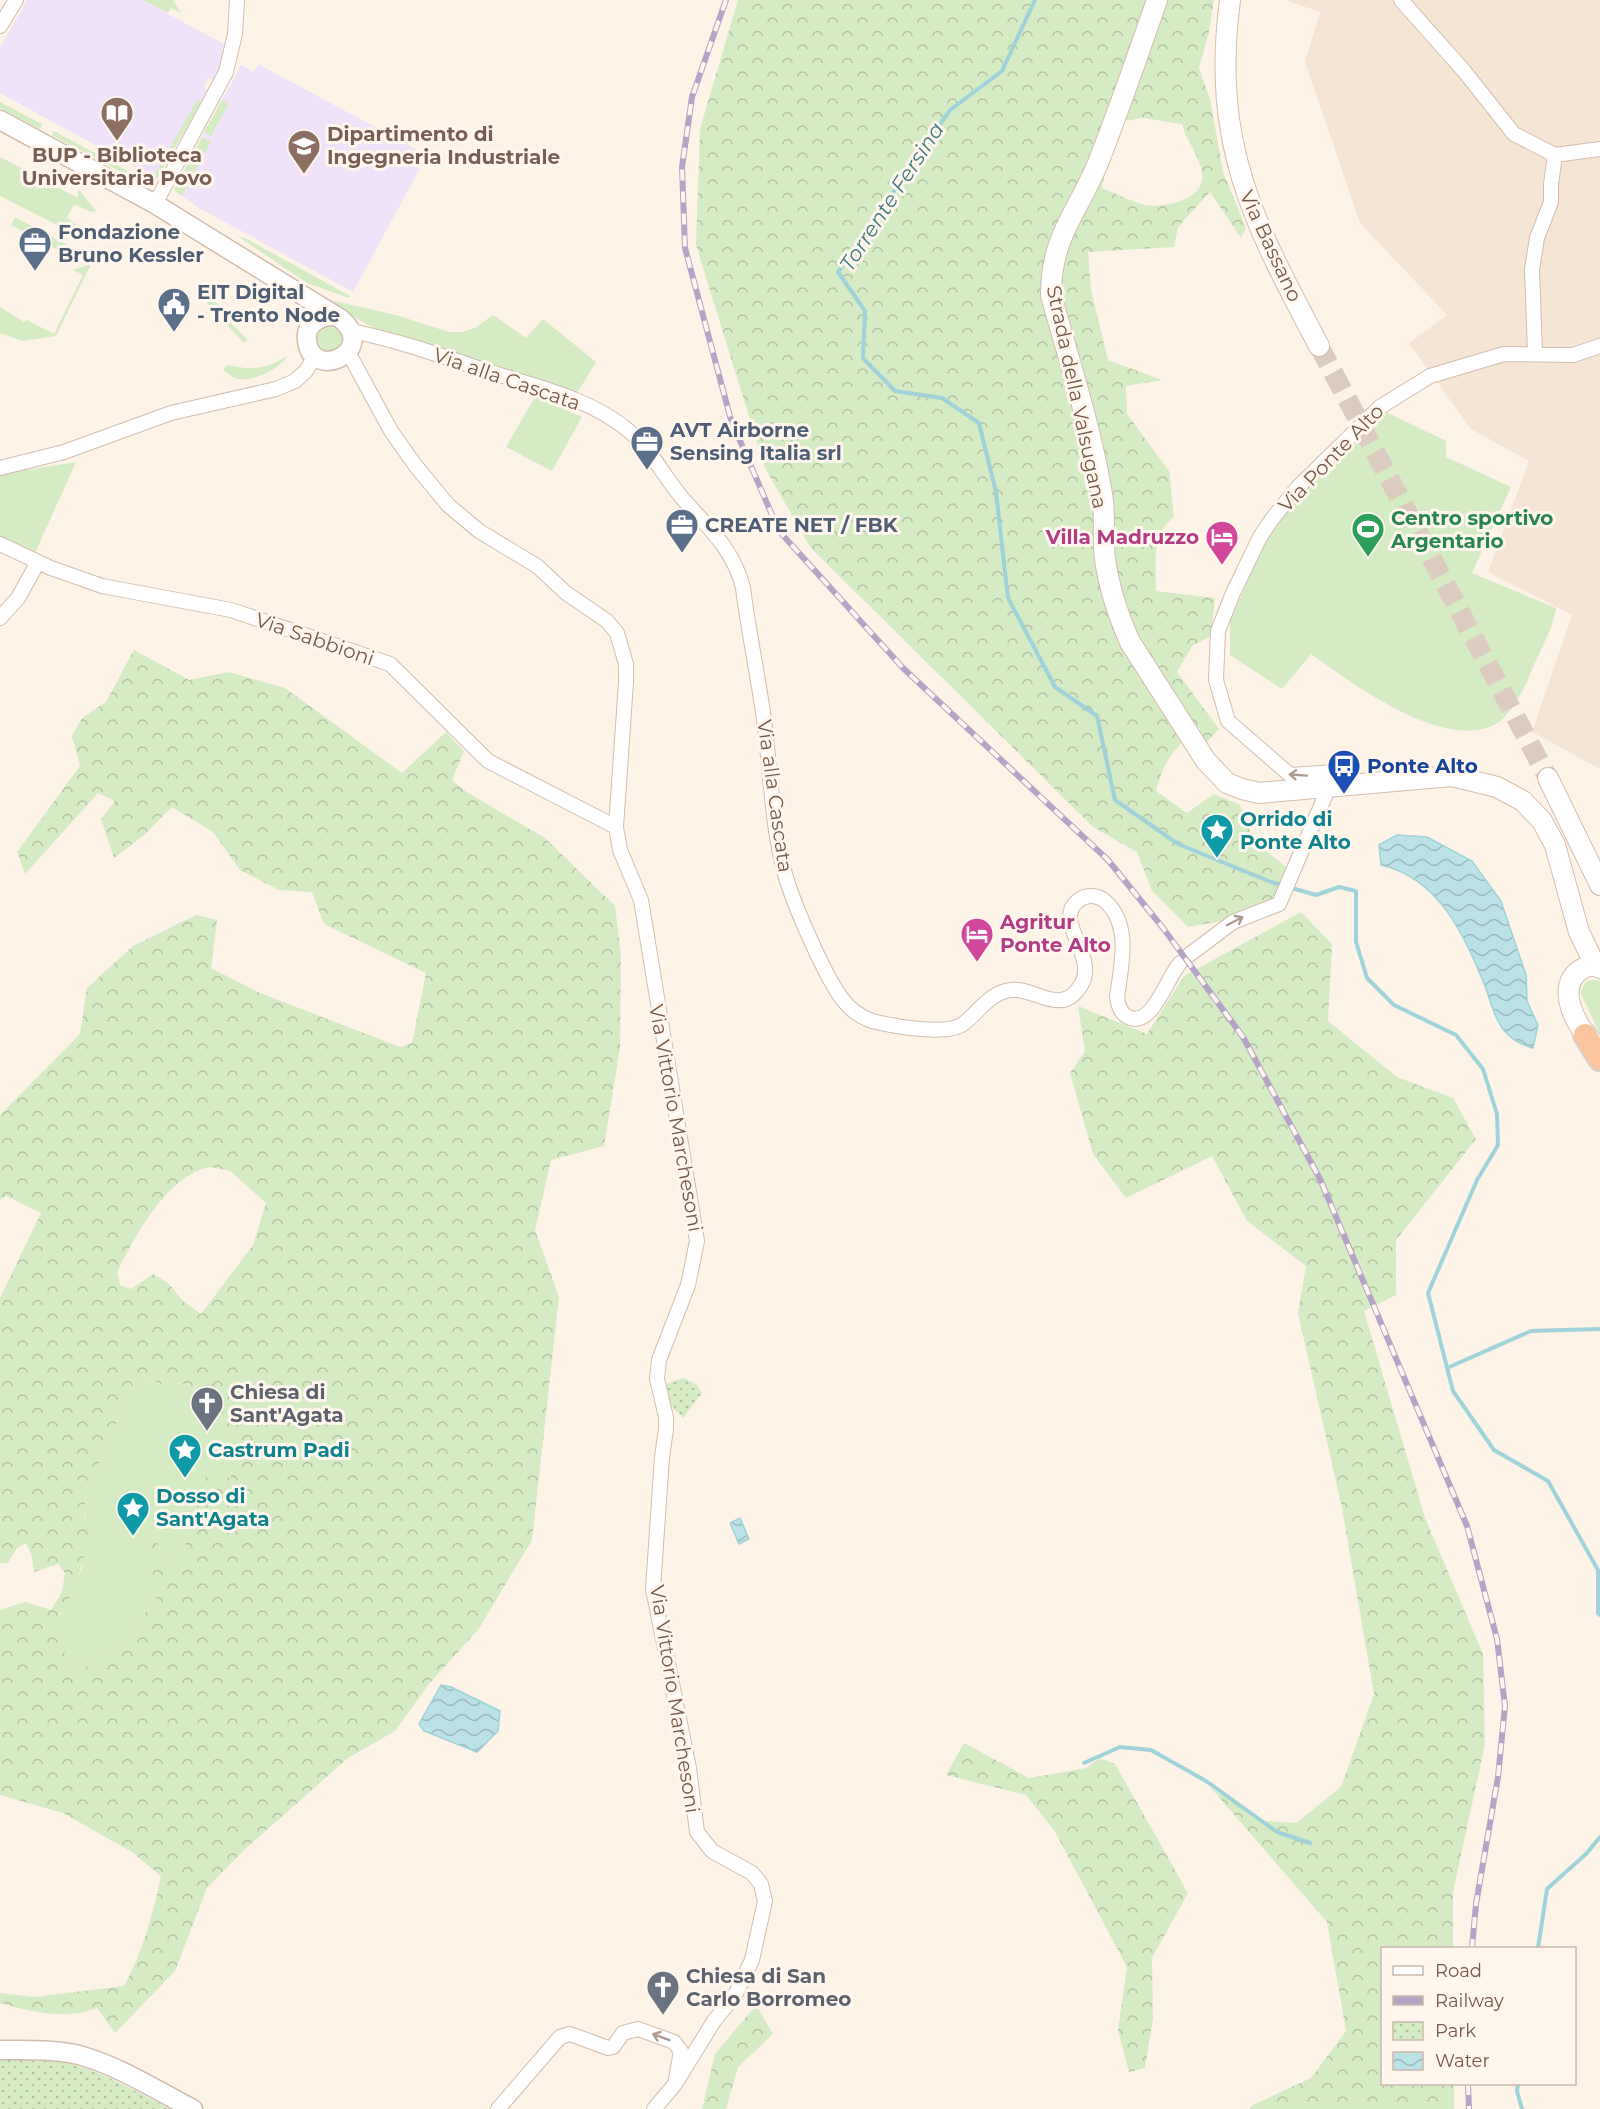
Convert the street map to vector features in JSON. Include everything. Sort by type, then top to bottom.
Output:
[{"type":"highway","points":[[1592,1041],[1600,1059]]},
{"type":"main road","name":"Strada della Valsugana","points":[[1157,0],[1090,181],[1055,248],[1051,276],[1051,295],[1101,489],[1105,558],[1113,599],[1130,642],[1206,761],[1222,778],[1242,789],[1259,793],[1452,776],[1475,780],[1511,793],[1534,810],[1549,831],[1579,932],[1599,967],[1579,970],[1573,977]]},
{"type":"main road","name":"Via Bassano","points":[[1230,0],[1225,70],[1227,108],[1241,182],[1266,245],[1319,346]]},
{"type":"main road","points":[[1548,777],[1600,885]]},
{"type":"main road","name":"Strada della Valsugana","points":[[1579,932],[1573,977],[1568,990],[1569,1000],[1592,1041]]},
{"type":"street","points":[[0,26],[16,0]]},
{"type":"street","points":[[155,204],[226,72],[236,34],[237,0]]},
{"type":"street","points":[[1401,0],[1464,71],[1514,134],[1555,155],[1600,148]]},
{"type":"street","points":[[0,120],[155,204],[304,297],[347,324],[351,331],[351,346],[348,352],[336,361],[328,362],[315,356],[307,344],[309,328],[304,297]]},
{"type":"street","points":[[1535,353],[1532,269],[1537,238],[1551,202],[1555,155]]},
{"type":"street","points":[[309,328],[320,318],[334,316]]},
{"type":"street","name":"Via alla Cascata","points":[[351,331],[421,349],[550,390],[619,424],[642,445],[679,494],[730,551],[739,569],[743,588],[762,705],[777,839],[785,876],[825,967],[842,999],[851,1009],[870,1020],[945,1030],[961,1025],[1004,991],[1021,991],[1052,1000],[1067,998],[1077,990],[1085,976],[1086,962],[1072,931],[1070,916],[1078,900],[1086,897],[1101,898],[1107,903],[1121,931],[1123,950],[1117,997],[1125,1014],[1137,1019],[1147,1016],[1166,981],[1201,945],[1233,922],[1275,907],[1284,897],[1298,861],[1339,786]]},
{"type":"street","name":"Via Ponte Alto","points":[[1339,786],[1348,779],[1337,772],[1290,776],[1240,732],[1225,714],[1216,680],[1218,631],[1233,593],[1260,537],[1272,519],[1328,457],[1387,401],[1449,368],[1504,354],[1573,355],[1600,346]]},
{"type":"street","name":"Via Vittorio Marchesoni","points":[[348,352],[391,431],[448,505],[479,531],[537,566],[566,593],[607,621],[617,633],[626,664],[616,827],[620,850],[640,900],[697,1241],[688,1285],[659,1360],[657,1379],[666,1429],[653,1589],[687,1757],[697,1832],[712,1851],[752,1873],[761,1884],[765,1901],[752,1960],[735,1995],[714,2021],[675,2084],[654,2109]]},
{"type":"street","points":[[0,468],[63,452],[171,413],[276,389],[295,381],[306,371],[315,356]]},
{"type":"street","name":"Via Sabbioni","points":[[0,544],[38,562],[108,587],[231,610],[390,664],[488,760],[616,827]]},
{"type":"street","points":[[0,618],[18,598],[38,562]]},
{"type":"street","points":[[498,2109],[560,2037],[570,2034],[608,2048],[613,2047],[623,2033],[638,2029],[674,2042],[681,2050],[675,2084]]},
{"type":"street","points":[[0,2050],[79,2055],[102,2063],[193,2109]]},
{"type":"shaded area","points":[[27,0],[142,0],[226,45],[223,62],[213,80],[208,78],[204,87],[208,90],[157,179],[0,93],[0,48]]},
{"type":"shaded area","points":[[1285,0],[1600,0],[1600,769],[1532,732],[1572,615],[1488,572],[1529,461],[1471,429],[1409,343],[1447,315],[1360,223],[1305,62],[1320,12]]},
{"type":"shaded area","name":"Dipartimento di Ingegneria Industriale","points":[[258,64],[427,155],[353,292],[201,209],[182,196],[211,142],[202,136],[204,132],[212,135],[229,104],[222,100],[241,65],[254,72]]},
{"type":"green space","points":[[142,0],[173,0],[181,13],[171,8],[168,13]]},
{"type":"green space","points":[[738,0],[1214,0],[1209,32],[1199,68],[1210,99],[1223,172],[1246,228],[1241,238],[1210,192],[1178,227],[1174,247],[1088,252],[1091,290],[1108,360],[1162,380],[1126,386],[1127,414],[1169,471],[1174,517],[1161,532],[1158,541],[1156,591],[1215,598],[1211,636],[1192,646],[1177,672],[1219,729],[1204,745],[1199,727],[1183,742],[1167,762],[1156,791],[1187,813],[1214,794],[1240,805],[1254,841],[1290,870],[1277,901],[1252,907],[1222,921],[1188,927],[1152,891],[1137,852],[1093,827],[810,547],[765,468],[696,245],[700,129]],"holes":[[[1142,118],[1182,124],[1201,166],[1202,181],[1193,194],[1177,202],[1149,205],[1102,188],[1106,169],[1125,121]]]},
{"type":"green space","points":[[197,100],[201,102],[157,179],[153,177]]},
{"type":"green space","points":[[222,100],[229,104],[211,136],[204,132]]},
{"type":"green space","points":[[0,102],[42,124],[40,129],[0,108]]},
{"type":"green space","points":[[54,131],[150,183],[143,184],[52,135]]},
{"type":"green space","points":[[202,137],[211,142],[182,196],[174,190]]},
{"type":"green space","points":[[0,157],[78,198],[78,189],[96,211],[91,212],[74,204],[67,218],[81,228],[77,235],[0,196]]},
{"type":"green space","points":[[15,217],[77,250],[73,258],[11,225]]},
{"type":"green space","points":[[239,237],[245,238],[350,296],[349,298],[307,283]]},
{"type":"green space","points":[[91,264],[56,336],[23,341],[0,333],[0,307],[24,322],[27,320],[54,334],[83,275],[73,270]]},
{"type":"green space","points":[[213,296],[222,314],[247,339],[244,343],[207,303]]},
{"type":"green space","points":[[321,298],[396,315],[449,332],[462,332],[475,328],[493,315],[526,338],[543,319],[596,362],[576,395],[377,330]]},
{"type":"green space","points":[[338,323],[346,342],[335,354],[319,351],[314,331],[317,327]]},
{"type":"green space","points":[[287,357],[283,362],[271,371],[248,379],[235,378],[223,369],[228,365],[243,368],[264,367]]},
{"type":"green space","points":[[535,397],[582,417],[552,471],[506,447]]},
{"type":"green space","name":"Centro sportivo Argentario","points":[[1386,412],[1446,441],[1446,457],[1511,487],[1472,573],[1556,608],[1549,632],[1521,693],[1512,708],[1496,724],[1475,730],[1450,729],[1425,722],[1374,696],[1311,654],[1282,689],[1230,655],[1230,622],[1264,542],[1286,508]]},
{"type":"green space","points":[[76,462],[35,553],[0,537],[0,474]]},
{"type":"green space","points":[[134,650],[189,680],[229,672],[285,688],[402,773],[446,732],[464,751],[452,780],[465,791],[545,838],[615,906],[621,955],[620,1048],[604,1146],[551,1160],[535,1230],[559,1297],[532,1540],[478,1630],[429,1684],[395,1731],[348,1758],[244,1850],[207,1888],[175,1971],[115,2033],[97,2008],[73,2014],[61,2014],[36,2012],[0,2003],[0,1993],[34,1997],[124,1986],[147,1932],[161,1876],[132,1852],[63,1813],[0,1795],[0,1610],[25,1602],[51,1610],[62,1592],[65,1573],[58,1564],[34,1572],[32,1556],[26,1543],[17,1548],[8,1563],[0,1563],[0,1298],[41,1213],[6,1196],[0,1200],[0,1115],[80,1034],[87,988],[133,946],[196,915],[217,920],[211,968],[260,993],[400,1047],[412,1043],[426,973],[324,924],[312,892],[279,890],[240,870],[213,832],[172,807],[143,836],[114,858],[101,819],[115,801],[98,793],[25,874],[17,852],[80,766],[72,736],[82,718],[106,702]],"holes":[[[210,1167],[230,1171],[266,1203],[253,1245],[201,1314],[183,1301],[168,1283],[153,1274],[131,1289],[120,1285],[117,1272],[154,1209],[180,1182],[194,1172]],[[142,1374],[160,1384],[171,1382],[203,1388],[220,1413],[235,1460],[230,1478],[206,1476],[197,1492],[180,1569],[168,1566],[157,1541],[150,1537],[139,1541],[140,1549],[149,1554],[154,1580],[165,1586],[124,1641],[77,1672],[55,1637],[44,1629],[45,1624],[63,1611],[70,1599],[90,1532],[84,1520],[86,1494],[136,1378]]]},
{"type":"green space","points":[[1301,912],[1332,944],[1328,1021],[1397,1077],[1453,1098],[1476,1139],[1396,1240],[1396,1295],[1364,1311],[1425,1518],[1483,1654],[1485,1744],[1453,1892],[1453,1947],[1381,1947],[1381,2085],[1454,2085],[1454,2109],[1249,2109],[1311,2078],[1346,2031],[1327,1922],[1211,1788],[1265,1821],[1296,1823],[1341,1787],[1374,1694],[1342,1508],[1298,1313],[1306,1266],[1247,1221],[1212,1156],[1126,1198],[1093,1154],[1070,1073],[1085,1051],[1078,1006],[1147,1034],[1184,976]]},
{"type":"green space","points":[[1600,980],[1600,1034],[1580,992],[1586,982]]},
{"type":"green space","points":[[142,1374],[159,1384],[171,1382],[203,1388],[220,1413],[235,1460],[230,1478],[197,1492],[180,1570],[168,1566],[157,1541],[150,1537],[152,1565],[165,1586],[124,1641],[77,1672],[55,1637],[44,1629],[45,1624],[61,1614],[82,1569],[86,1494],[136,1378]]},
{"type":"green space","points":[[684,1378],[697,1385],[702,1393],[683,1418],[673,1408],[663,1385]]},
{"type":"green space","points":[[964,1743],[1029,1778],[1086,1768],[1100,1758],[1115,1764],[1188,1893],[1152,1958],[1153,2018],[1145,2068],[1129,2072],[1118,2030],[1127,1967],[1054,1830],[1026,1795],[946,1775]]},
{"type":"green space","points":[[756,2005],[773,2034],[738,2067],[726,2109],[702,2109],[715,2054]]},
{"type":"green space","points":[[0,2060],[71,2064],[109,2078],[170,2109],[0,2109]]},
{"type":"water","points":[[1397,835],[1427,837],[1472,861],[1501,901],[1526,975],[1527,1001],[1538,1025],[1533,1048],[1513,1039],[1500,1025],[1459,929],[1434,896],[1419,882],[1381,865],[1379,845]]},
{"type":"water","points":[[740,1518],[749,1539],[739,1544],[730,1523]]},
{"type":"water","points":[[441,1685],[451,1687],[500,1711],[498,1731],[477,1752],[424,1731],[419,1724]]},
{"type":"waterway","name":"Torrente Fersina","points":[[1035,0],[1002,71],[950,110],[838,272],[865,311],[863,358],[895,391],[942,398],[979,423],[996,492],[1008,598],[1055,687],[1097,716],[1115,800],[1178,844],[1271,882],[1316,895],[1339,887],[1356,891],[1356,942],[1367,978],[1394,1005],[1456,1035],[1483,1069],[1497,1114],[1498,1145],[1477,1180],[1428,1293],[1453,1391],[1494,1450],[1548,1481],[1598,1570],[1598,1613],[1600,1615]]},
{"type":"waterway","points":[[1447,1368],[1531,1331],[1600,1329]]},
{"type":"waterway","points":[[1084,1763],[1120,1747],[1151,1750],[1206,1781],[1277,1832],[1310,1843]]},
{"type":"waterway","name":"Torrente Fersina","points":[[1538,1947],[1547,1889],[1586,1854],[1600,1837]]},
{"type":"waterway","name":"Torrente Fersina","points":[[1518,2085],[1517,2091],[1522,2109]]},
{"type":"tunnel","points":[[1319,346],[1548,778]]},
{"type":"railway","points":[[726,0],[692,97],[682,167],[685,248],[731,420],[779,531],[903,668],[1108,860],[1163,928],[1243,1037],[1320,1179],[1467,1526],[1497,1639],[1505,1706],[1498,1777],[1476,1904],[1472,1947]]},
{"type":"railway","points":[[1468,2085],[1469,2109]]},
{"type":"place","name":"BUP - Biblioteca Universitaria Povo","points":[[117,142]]},
{"type":"place","name":"Dipartimento di Ingegneria Industriale","points":[[304,175]]},
{"type":"place","name":"Fondazione Bruno Kessler","points":[[35,272]]},
{"type":"place","name":"EIT Digital - Trento Node","points":[[174,333]]},
{"type":"place","name":"AVT Airborne Sensing Italia srl","points":[[647,471]]},
{"type":"place","name":"CREATE NET / FBK","points":[[682,554]]},
{"type":"place","name":"Centro sportivo Argentario","points":[[1368,558]]},
{"type":"place","name":"Villa Madruzzo","points":[[1222,566]]},
{"type":"place","name":"Ponte Alto","points":[[1344,795]]},
{"type":"place","name":"Orrido di Ponte Alto","points":[[1217,859]]},
{"type":"place","name":"Agritur Ponte Alto","points":[[977,963]]},
{"type":"place","name":"Chiesa di Sant'Agata","points":[[207,1432]]},
{"type":"place","name":"Castrum Padi","points":[[185,1479]]},
{"type":"place","name":"Dosso di Sant'Agata","points":[[133,1537]]},
{"type":"place","name":"Chiesa di San Carlo Borromeo","points":[[663,2016]]}]
